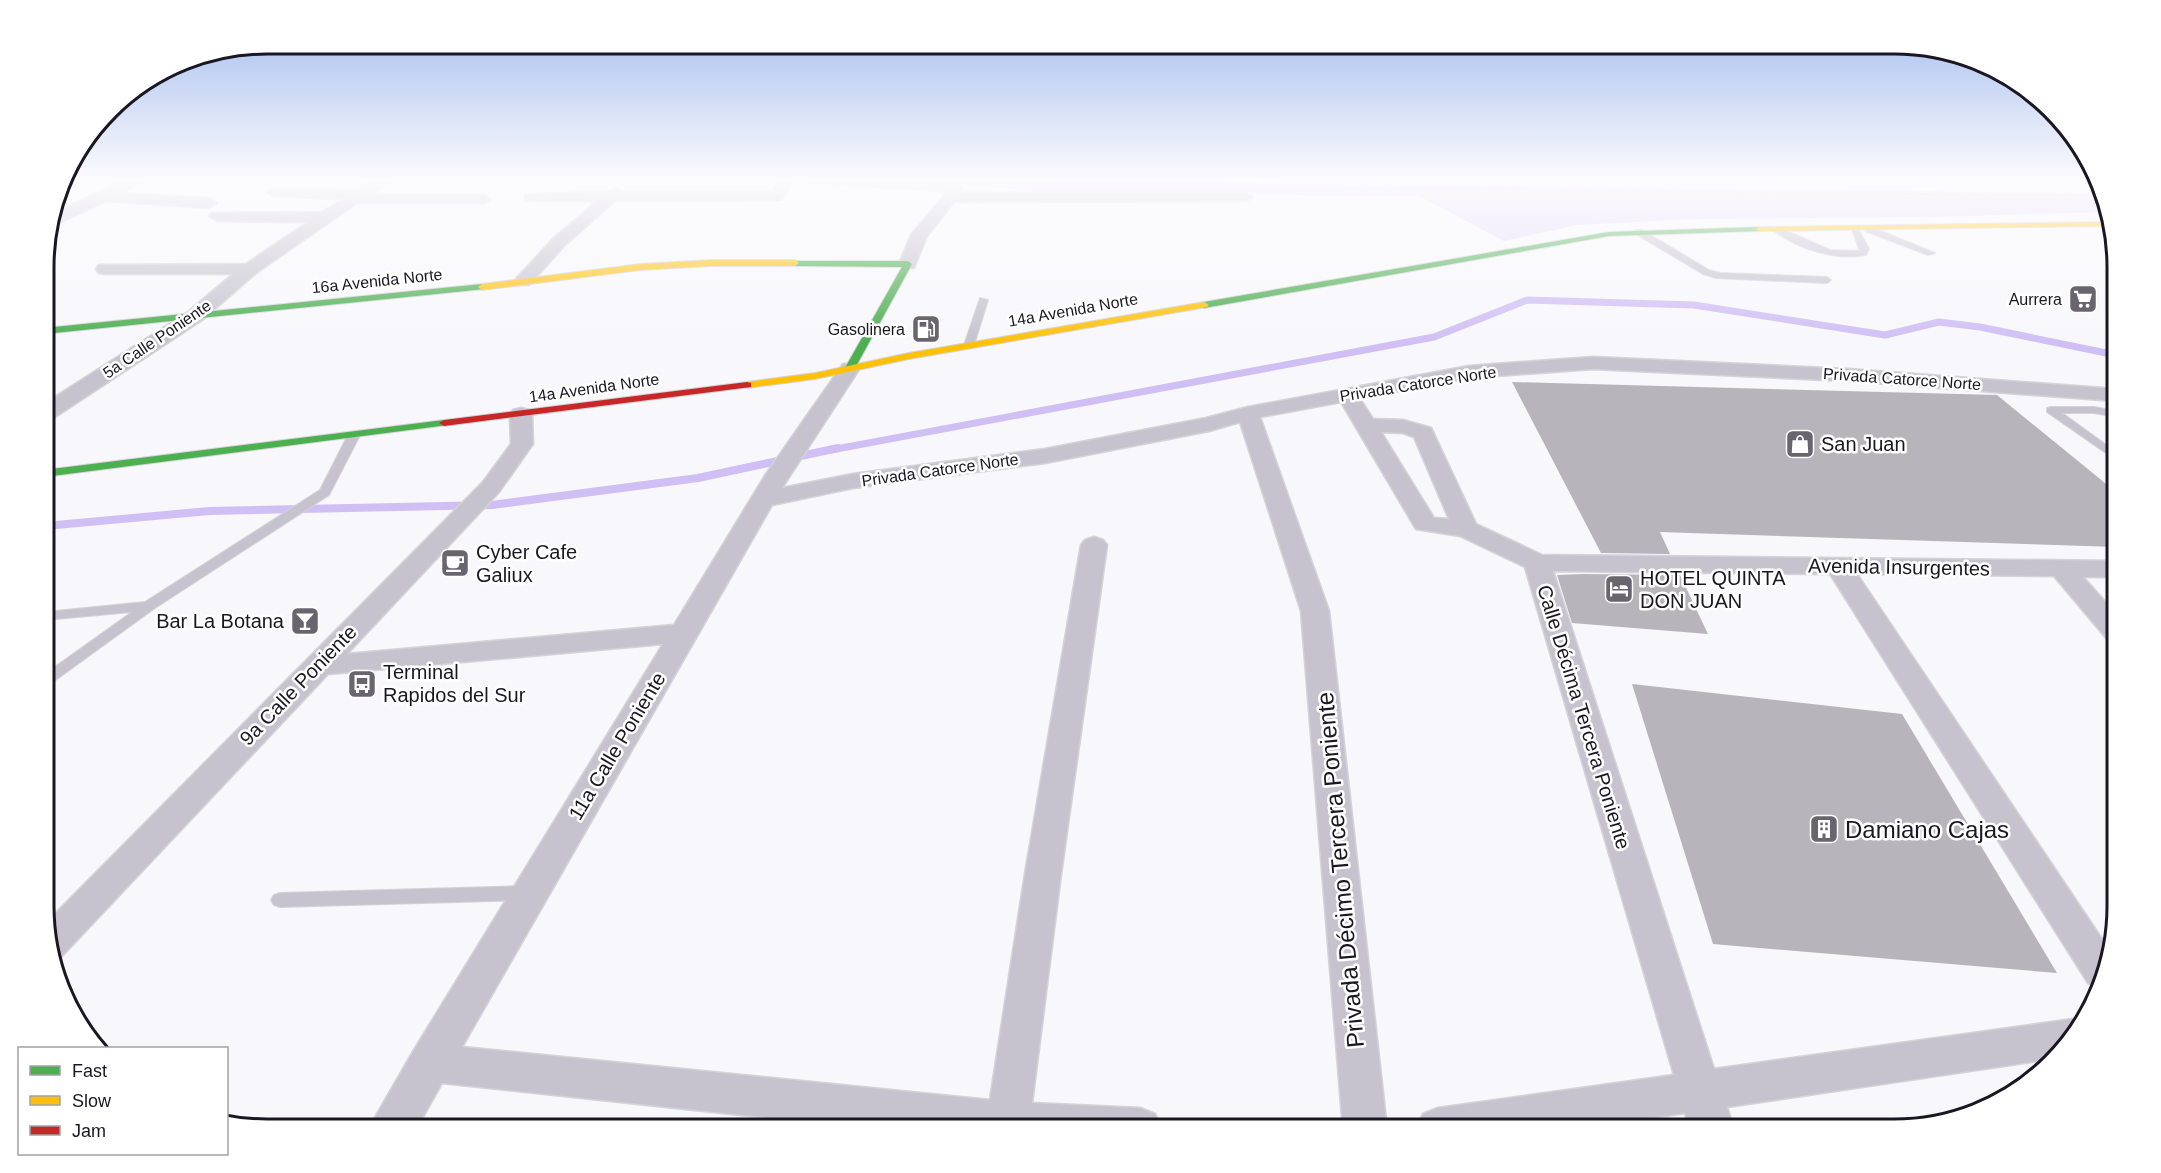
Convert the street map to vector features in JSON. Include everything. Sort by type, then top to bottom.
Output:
[{"type":"main road","name":"14a Avenida Norte","points":[[54,473],[815,376],[969,345],[1557,242],[1625,234]]},
{"type":"main road","name":"16a Avenida Norte","points":[[54,330],[423,294],[640,267],[699,264],[908,264]]},
{"type":"main road","points":[[850,368],[878,343],[908,264]]},
{"type":"main road","points":[[878,343],[909,356]]},
{"type":"street","name":"5a Calle Poniente","points":[[54,408],[195,316],[250,269],[301,234]]},
{"type":"street","points":[[524,280],[569,234]]},
{"type":"street","points":[[908,264],[921,234]]},
{"type":"street","points":[[105,269],[250,269]]},
{"type":"street","name":"Privada Catorce Norte","points":[[778,474],[853,481],[1045,456],[1209,424],[1248,413],[1469,372],[1593,363],[1848,375],[2107,394]]},
{"type":"street","name":"11a Calle Poniente","points":[[398,1119],[778,474],[850,368]]},
{"type":"street","name":"Calle Décima Tercera Poniente","points":[[1347,395],[1425,524],[1466,529],[1538,563],[1706,1111]]},
{"type":"street","name":"Privada Décimo Tercera Poniente","points":[[1248,413],[1315,611],[1364,1119]]},
{"type":"street","name":"9a Calle Poniente","points":[[56,937],[491,487],[522,444],[521,415]]},
{"type":"street","points":[[1366,426],[1404,426],[1415,428],[1423,433],[1466,529]]},
{"type":"street","points":[[1008,1119],[1094,545]]},
{"type":"street","name":"Avenida Insurgentes","points":[[1538,563],[2107,569]]},
{"type":"street","points":[[1838,566],[2099,965]]},
{"type":"street","points":[[2061,568],[2107,621]]},
{"type":"street","points":[[317,666],[684,633]]},
{"type":"street","points":[[1587,1119],[1706,1111],[2060,1040]]},
{"type":"street","points":[[429,1063],[943,1119]]},
{"type":"lane","points":[[1642,234],[1706,272],[1719,276],[1827,279]]},
{"type":"lane","points":[[1785,234],[1825,252],[1848,255],[1863,253],[1865,249],[1862,234]]},
{"type":"lane","points":[[1875,234],[1931,253]]},
{"type":"lane","points":[[969,345],[983,300]]},
{"type":"lane","points":[[2056,389],[2094,410]]},
{"type":"lane","points":[[2107,412],[2094,410],[2051,410],[2107,450]]},
{"type":"lane","points":[[54,674],[150,605],[325,492],[354,435]]},
{"type":"lane","points":[[54,615],[150,605]]},
{"type":"lane","points":[[280,900],[530,893]]},
{"type":"shaded area","points":[[1490,234],[1537,234],[1504,241]]},
{"type":"building","name":"San Juan","points":[[1512,382],[1997,395],[2107,485],[2107,547],[1660,532],[1670,554],[1601,553]]},
{"type":"building","name":"HOTEL QUINTA DON JUAN","points":[[1557,575],[1680,575],[1708,634],[1572,623]]},
{"type":"building","name":"Damiano Cajas","points":[[1632,684],[1902,714],[2057,973],[1713,944]]},
{"type":"waterway","points":[[831,450],[1434,337],[1527,300],[1694,305],[1885,335],[1939,322],[1980,327],[2107,353]]},
{"type":"waterway","points":[[54,525],[209,511],[492,505],[698,478],[838,448]]},
{"type":"traffic: fast","points":[[1204,305],[1617,234]]},
{"type":"traffic: fast","points":[[795,263],[908,264],[850,368]]},
{"type":"traffic: fast","points":[[54,330],[482,287]]},
{"type":"traffic: fast","points":[[54,473],[444,423]]},
{"type":"traffic: slow","points":[[482,287],[640,267],[711,263],[795,263]]},
{"type":"traffic: slow","points":[[747,385],[815,376],[909,356],[1204,305]]},
{"type":"traffic: jam","points":[[444,423],[747,385]]},
{"type":"place","name":"Aurrera","points":[[2083,299]]},
{"type":"place","name":"Gasolinera","points":[[926,329]]},
{"type":"place","name":"San Juan","points":[[1800,444]]},
{"type":"place","name":"Cyber Cafe Galiux","points":[[455,563]]},
{"type":"place","name":"HOTEL QUINTA DON JUAN","points":[[1619,589]]},
{"type":"place","name":"Bar La Botana","points":[[305,621]]},
{"type":"place","name":"Terminal Rapidos del Sur","points":[[362,684]]},
{"type":"place","name":"Damiano Cajas","points":[[1824,829]]}]
